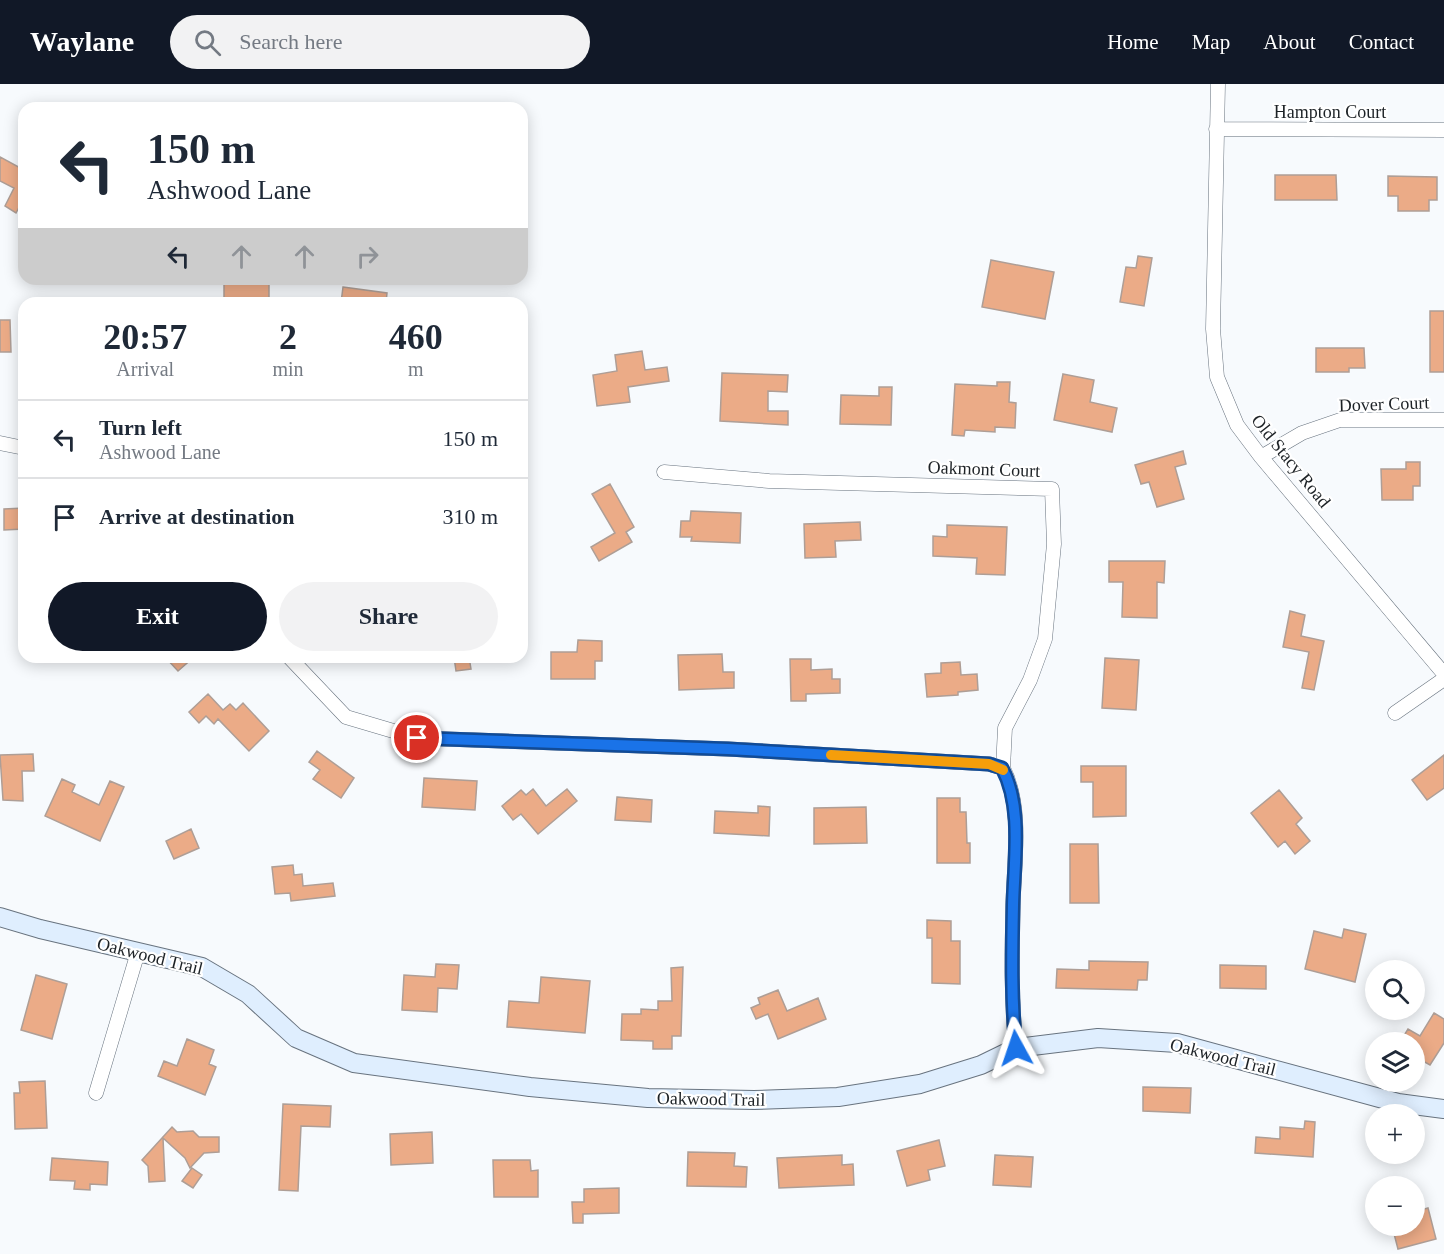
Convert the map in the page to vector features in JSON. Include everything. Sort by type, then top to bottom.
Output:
[{"type":"street","name":"Old Stacy Road","points":[[1218,84],[1213,329],[1217,377],[1237,425],[1444,674]]},
{"type":"street","name":"Hampton Court","points":[[1216,129],[1444,130]]},
{"type":"street","name":"Dover Court","points":[[1262,457],[1302,433],[1340,420],[1444,420]]},
{"type":"street","points":[[0,442],[18,446]]},
{"type":"street","name":"Oakmont Court","points":[[664,472],[769,481],[1052,489],[1054,544],[1046,639],[1030,680],[1005,728],[1002,768]]},
{"type":"street","points":[[295,663],[346,717],[417,738],[728,749],[989,764],[1002,768],[1010,783],[1015,830],[1011,1003],[1016,1048]]},
{"type":"street","points":[[1395,713],[1444,679]]},
{"type":"street","name":"Oakwood Trail","points":[[0,917],[212,971],[248,994],[296,1038],[337,1058],[362,1065],[530,1088],[648,1098],[754,1100],[838,1096],[920,1084],[981,1065],[1016,1048],[1098,1038],[1177,1043],[1398,1103],[1444,1109]]},
{"type":"street","points":[[96,1094],[138,952]]},
{"type":"building","points":[[0,157],[18,167],[18,209],[16,213],[5,206],[14,188],[0,181]]},
{"type":"building","points":[[1275,175],[1336,175],[1337,200],[1275,200]]},
{"type":"building","points":[[1388,176],[1437,177],[1437,200],[1429,200],[1429,211],[1398,211],[1398,196],[1388,196]]},
{"type":"building","points":[[1138,256],[1152,258],[1144,306],[1120,302],[1126,267],[1136,268]]},
{"type":"building","points":[[991,260],[1054,272],[1045,319],[982,307]]},
{"type":"building","points":[[224,285],[269,285],[269,297],[224,297]]},
{"type":"building","points":[[343,287],[387,293],[387,297],[342,297]]},
{"type":"building","points":[[1430,311],[1444,311],[1444,372],[1430,372]]},
{"type":"building","points":[[0,320],[10,320],[11,352],[0,352]]},
{"type":"building","points":[[1316,348],[1364,348],[1365,368],[1349,368],[1349,372],[1316,372]]},
{"type":"building","points":[[642,351],[645,370],[667,367],[669,381],[628,387],[630,402],[597,406],[593,375],[617,371],[615,355]]},
{"type":"building","points":[[722,373],[788,375],[787,392],[768,391],[768,411],[788,411],[788,425],[720,421]]},
{"type":"building","points":[[1063,374],[1094,380],[1090,402],[1117,408],[1112,432],[1054,420]]},
{"type":"building","points":[[997,382],[1010,382],[1009,402],[1016,403],[1015,428],[995,427],[995,432],[965,430],[964,436],[952,435],[955,384],[997,386]]},
{"type":"building","points":[[879,387],[892,387],[891,425],[840,424],[841,395],[879,396]]},
{"type":"building","points":[[1183,451],[1186,464],[1175,467],[1184,499],[1157,507],[1149,482],[1141,484],[1135,465]]},
{"type":"building","points":[[1406,462],[1420,462],[1420,486],[1413,486],[1413,500],[1382,500],[1381,469],[1406,469]]},
{"type":"building","points":[[610,484],[634,527],[626,532],[632,542],[599,561],[591,547],[615,533],[592,494]]},
{"type":"building","points":[[18,508],[18,529],[4,530],[4,509]]},
{"type":"building","points":[[691,511],[741,513],[740,543],[691,541],[692,537],[680,537],[681,521],[690,521]]},
{"type":"building","points":[[860,522],[861,540],[835,541],[836,557],[805,558],[804,524]]},
{"type":"building","points":[[947,525],[1007,527],[1005,575],[976,574],[977,558],[933,556],[933,536],[947,537]]},
{"type":"building","points":[[1109,561],[1165,561],[1164,583],[1157,582],[1157,618],[1122,617],[1123,582],[1109,582]]},
{"type":"building","points":[[1290,611],[1305,615],[1301,636],[1324,641],[1314,690],[1302,688],[1309,652],[1283,647]]},
{"type":"building","points":[[578,640],[602,641],[602,661],[595,661],[595,679],[551,679],[551,652],[577,652]]},
{"type":"building","points":[[722,654],[723,672],[734,672],[734,688],[679,690],[678,655]]},
{"type":"building","points":[[1105,658],[1139,660],[1136,710],[1102,708]]},
{"type":"building","points":[[790,659],[811,659],[811,670],[832,669],[832,679],[840,679],[840,693],[806,694],[806,701],[791,701]]},
{"type":"building","points":[[960,662],[961,675],[977,674],[978,690],[958,692],[958,695],[927,697],[925,674],[941,673],[941,663]]},
{"type":"building","points":[[171,663],[187,663],[178,671]]},
{"type":"building","points":[[455,663],[470,663],[471,669],[456,671]]},
{"type":"building","points":[[208,694],[223,710],[230,704],[236,710],[243,703],[269,731],[249,751],[218,719],[214,724],[206,716],[199,723],[189,712]]},
{"type":"building","points":[[317,751],[354,778],[341,798],[313,779],[320,770],[309,762]]},
{"type":"building","points":[[33,754],[34,771],[22,771],[23,801],[3,800],[0,755]]},
{"type":"building","points":[[1444,755],[1444,788],[1427,800],[1412,780]]},
{"type":"building","points":[[1081,766],[1126,766],[1126,816],[1093,817],[1093,782],[1081,782]]},
{"type":"building","points":[[424,778],[477,781],[475,810],[422,807]]},
{"type":"building","points":[[62,779],[75,785],[72,792],[99,805],[110,781],[124,787],[100,841],[45,816]]},
{"type":"building","points":[[533,789],[546,806],[567,789],[577,801],[538,834],[521,814],[513,820],[502,806],[521,790],[526,795]]},
{"type":"building","points":[[1279,790],[1302,818],[1296,824],[1310,841],[1295,854],[1285,841],[1278,847],[1251,813]]},
{"type":"building","points":[[617,797],[652,800],[651,822],[615,820]]},
{"type":"building","points":[[937,798],[960,798],[960,812],[966,812],[970,863],[937,863]]},
{"type":"building","points":[[758,806],[770,807],[769,836],[714,833],[715,811],[758,813]]},
{"type":"building","points":[[866,807],[867,843],[814,844],[814,808]]},
{"type":"building","points":[[191,829],[199,848],[174,859],[166,841]]},
{"type":"building","points":[[1070,844],[1098,844],[1099,903],[1070,903]]},
{"type":"building","points":[[293,865],[294,875],[302,874],[303,886],[333,883],[335,896],[291,901],[290,893],[275,894],[272,867]]},
{"type":"building","points":[[927,920],[951,921],[951,941],[960,941],[960,984],[932,983],[932,938],[927,938]]},
{"type":"building","points":[[1344,929],[1366,934],[1355,982],[1305,969],[1314,931],[1342,938]]},
{"type":"building","points":[[1089,961],[1148,962],[1147,980],[1138,980],[1137,990],[1056,988],[1057,969],[1089,970]]},
{"type":"building","points":[[436,964],[459,965],[457,989],[438,988],[437,1012],[402,1010],[404,975],[435,977]]},
{"type":"building","points":[[1220,965],[1266,966],[1266,989],[1220,988]]},
{"type":"building","points":[[683,967],[681,1036],[672,1036],[672,1049],[653,1049],[653,1041],[621,1040],[622,1014],[641,1014],[641,1009],[658,1010],[658,1001],[672,1001],[671,968]]},
{"type":"building","points":[[36,975],[67,984],[52,1039],[21,1030]]},
{"type":"building","points":[[541,977],[590,981],[585,1033],[507,1027],[509,1001],[539,1003]]},
{"type":"building","points":[[778,990],[787,1011],[818,998],[826,1019],[778,1039],[768,1014],[756,1019],[751,1008],[760,1004],[758,998]]},
{"type":"building","points":[[1434,1013],[1444,1019],[1444,1043],[1430,1065],[1425,1062],[1425,1032],[1422,1032]]},
{"type":"building","points":[[187,1039],[214,1050],[209,1064],[216,1067],[205,1095],[158,1076],[164,1061],[177,1066]]},
{"type":"building","points":[[45,1081],[47,1128],[15,1129],[14,1093],[20,1093],[19,1082]]},
{"type":"building","points":[[1143,1087],[1191,1088],[1190,1113],[1143,1111]]},
{"type":"building","points":[[283,1104],[331,1106],[330,1127],[301,1126],[298,1191],[279,1190]]},
{"type":"building","points":[[1305,1121],[1315,1122],[1313,1157],[1255,1153],[1256,1137],[1280,1139],[1280,1127],[1304,1129]]},
{"type":"building","points":[[172,1127],[177,1132],[193,1131],[199,1137],[219,1137],[219,1152],[204,1153],[190,1168],[185,1158],[163,1138],[165,1181],[149,1182],[148,1166],[142,1160]]},
{"type":"building","points":[[432,1132],[433,1163],[391,1165],[390,1134]]},
{"type":"building","points":[[939,1140],[945,1166],[928,1170],[930,1180],[907,1186],[897,1151]]},
{"type":"building","points":[[688,1152],[735,1153],[734,1166],[747,1167],[746,1187],[687,1186]]},
{"type":"building","points":[[842,1155],[842,1165],[853,1164],[854,1185],[779,1188],[777,1158]]},
{"type":"building","points":[[995,1155],[1033,1157],[1031,1187],[993,1185]]},
{"type":"building","points":[[52,1158],[108,1162],[107,1185],[90,1184],[90,1190],[74,1189],[75,1181],[50,1180]]},
{"type":"building","points":[[493,1160],[530,1160],[531,1171],[538,1170],[538,1197],[494,1197]]},
{"type":"building","points":[[192,1168],[202,1175],[193,1188],[182,1181]]},
{"type":"building","points":[[619,1188],[619,1213],[583,1214],[583,1223],[573,1223],[572,1202],[584,1202],[584,1189]]},
{"type":"building","points":[[1428,1208],[1436,1239],[1398,1249],[1395,1236],[1425,1236],[1425,1209]]},
{"type":"slow traffic","points":[[831,755],[989,764],[1003,770]]},
{"type":"route","points":[[417,738],[728,749],[989,764],[1002,768],[1010,783],[1015,830],[1011,1003],[1016,1048]]}]
